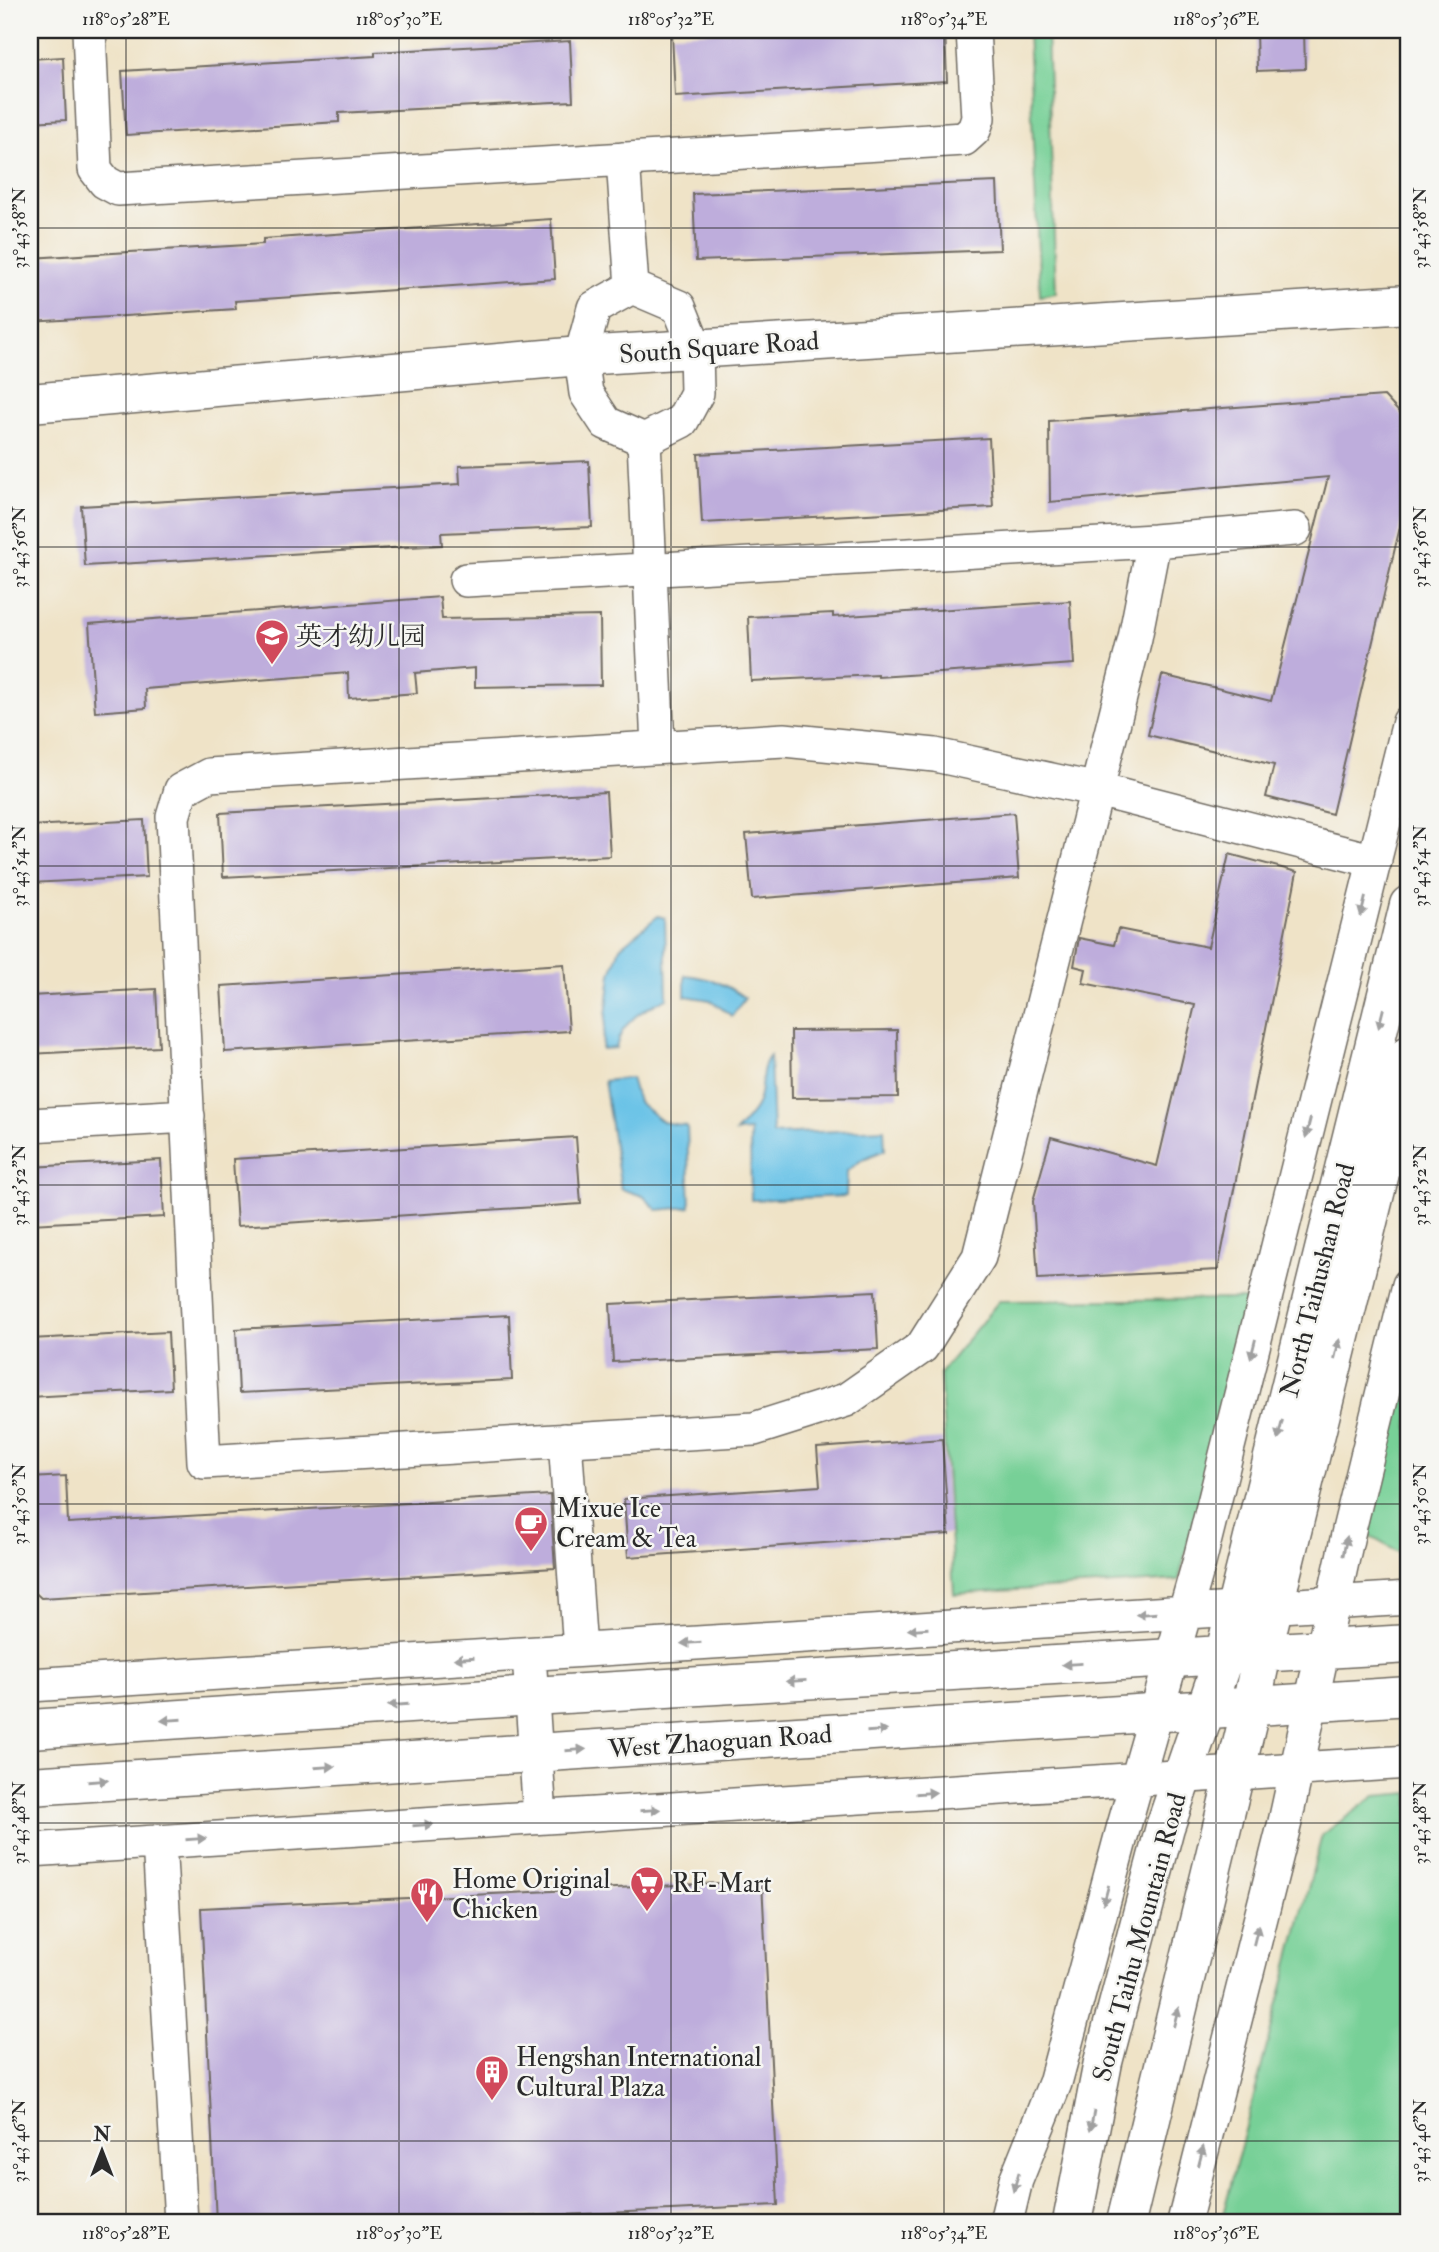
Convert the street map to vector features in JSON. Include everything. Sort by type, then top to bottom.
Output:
[{"type":"main road","name":"South Square Road","points":[[30,403],[582,356],[1409,303]]},
{"type":"main road","name":"North Taihushan Road","points":[[1224,1656],[1409,905]]},
{"type":"main road","name":"North Taihushan Road","points":[[1262,1653],[1409,1055]]},
{"type":"main road","name":"West Zhaoguan Road","points":[[30,1729],[1409,1644]]},
{"type":"main road","name":"South Taihu Mountain Road","points":[[1126,2222],[1262,1653]]},
{"type":"main road","name":"South Taihu Mountain Road","points":[[1072,2222],[1103,2062],[1165,1827],[1224,1656]]},
{"type":"main road","name":"West Zhaoguan Road","points":[[30,1786],[1409,1696]]},
{"type":"street","points":[[89,30],[95,169],[105,182],[118,189],[964,139],[974,130],[978,118],[972,30]]},
{"type":"street","points":[[623,159],[632,288]]},
{"type":"street","points":[[632,288],[679,307],[696,349],[697,393],[682,421],[644,440],[607,424],[586,393],[582,356],[594,307],[632,288]]},
{"type":"street","points":[[644,440],[657,747]]},
{"type":"street","points":[[466,580],[1154,541],[1295,529]]},
{"type":"street","points":[[1154,541],[1135,638],[1098,790],[979,1257],[922,1347],[846,1400],[754,1429],[204,1462],[173,817],[181,790],[209,775],[783,740],[935,755],[1098,790],[1375,861]]},
{"type":"street","points":[[1006,2222],[1016,2179],[1055,2082],[1185,1612],[1409,722]]},
{"type":"street","points":[[30,1125],[188,1116]]},
{"type":"street","points":[[1184,2222],[1285,1822],[1349,1530],[1409,1285]]},
{"type":"street","points":[[565,1440],[580,1650]]},
{"type":"street","points":[[30,1685],[1409,1598]]},
{"type":"street","points":[[529,1654],[540,1817]]},
{"type":"street","points":[[30,1850],[1409,1762]]},
{"type":"street","points":[[159,1842],[181,2222]]},
{"type":"green space","points":[[1028,30],[1047,30],[1056,293],[1040,296]]},
{"type":"green space","points":[[1249,1299],[1179,1580],[954,1594],[940,1373],[999,1301]]},
{"type":"green space","points":[[1409,1309],[1409,1558],[1355,1528]]},
{"type":"green space","points":[[1409,1793],[1409,2222],[1221,2222],[1322,1835],[1375,1796]]},
{"type":"water","points":[[658,916],[665,918],[667,998],[628,1023],[616,1048],[602,1049],[611,974],[620,947]]},
{"type":"water","points":[[685,975],[717,982],[745,998],[732,1016],[710,1000],[685,996]]},
{"type":"water","points":[[770,1056],[773,1134],[884,1129],[885,1150],[863,1159],[847,1171],[846,1196],[751,1200],[750,1131],[736,1132],[757,1105],[764,1066]]},
{"type":"water","points":[[631,1078],[638,1102],[663,1122],[687,1126],[690,1207],[657,1210],[643,1196],[621,1189],[604,1081]]},
{"type":"building","points":[[753,30],[945,30],[947,81],[675,97],[672,34]]},
{"type":"building","points":[[1256,30],[1304,30],[1305,69],[1257,71]]},
{"type":"building","points":[[570,41],[573,101],[339,113],[339,122],[126,135],[122,71]]},
{"type":"building","points":[[63,57],[66,120],[30,122],[30,59]]},
{"type":"building","points":[[997,182],[1000,250],[696,261],[693,194]]},
{"type":"building","points":[[551,219],[555,279],[235,301],[236,309],[30,322],[30,258],[263,244],[263,239]]},
{"type":"building","points":[[1384,396],[1409,423],[1409,489],[1332,814],[1266,797],[1274,765],[1148,735],[1162,675],[1271,701],[1328,477],[1050,502],[1049,421]]},
{"type":"building","points":[[989,438],[993,507],[702,523],[698,454]]},
{"type":"building","points":[[589,461],[592,527],[441,533],[442,545],[85,566],[81,506],[460,484],[459,466]]},
{"type":"building","points":[[440,597],[442,619],[600,616],[601,685],[475,687],[475,668],[415,673],[417,693],[349,698],[348,673],[145,689],[146,708],[95,712],[89,624]]},
{"type":"building","points":[[1070,601],[1074,664],[878,677],[751,681],[748,617],[833,613],[833,617]]},
{"type":"building","points":[[606,792],[610,856],[223,877],[220,813]]},
{"type":"building","points":[[1014,813],[1019,878],[752,899],[746,834]]},
{"type":"building","points":[[144,820],[147,877],[30,883],[30,826]]},
{"type":"building","points":[[1229,854],[1297,872],[1218,1270],[1038,1279],[1033,1201],[1051,1137],[1157,1166],[1195,1005],[1083,983],[1086,969],[1074,966],[1079,938],[1114,945],[1118,929],[1208,947]]},
{"type":"building","points":[[564,964],[569,1031],[225,1052],[221,986]]},
{"type":"building","points":[[156,989],[159,1047],[30,1054],[30,996]]},
{"type":"building","points":[[897,1030],[898,1097],[792,1098],[791,1031]]},
{"type":"building","points":[[576,1137],[581,1204],[237,1226],[233,1159]]},
{"type":"building","points":[[161,1160],[164,1217],[30,1224],[30,1167]]},
{"type":"building","points":[[875,1291],[878,1349],[613,1362],[610,1304]]},
{"type":"building","points":[[509,1315],[512,1380],[239,1393],[236,1329]]},
{"type":"building","points":[[168,1332],[171,1389],[30,1397],[30,1339]]},
{"type":"building","points":[[942,1439],[949,1534],[628,1557],[624,1499],[820,1486],[817,1448]]},
{"type":"building","points":[[66,1476],[68,1523],[550,1495],[555,1568],[41,1598],[30,1588],[30,1478]]},
{"type":"building","name":"Hengshan International Cultural Plaza","points":[[762,1881],[778,2205],[414,2222],[216,2222],[201,1908]]},
{"type":"place","name":"英才幼儿园","points":[[272,666]]},
{"type":"place","name":"Mixue Ice Cream & Tea","points":[[531,1553]]},
{"type":"place","name":"RF-Mart","points":[[647,1913]]},
{"type":"place","name":"Home Original Chicken","points":[[427,1924]]},
{"type":"place","name":"Hengshan International Cultural Plaza","points":[[492,2102]]}]
